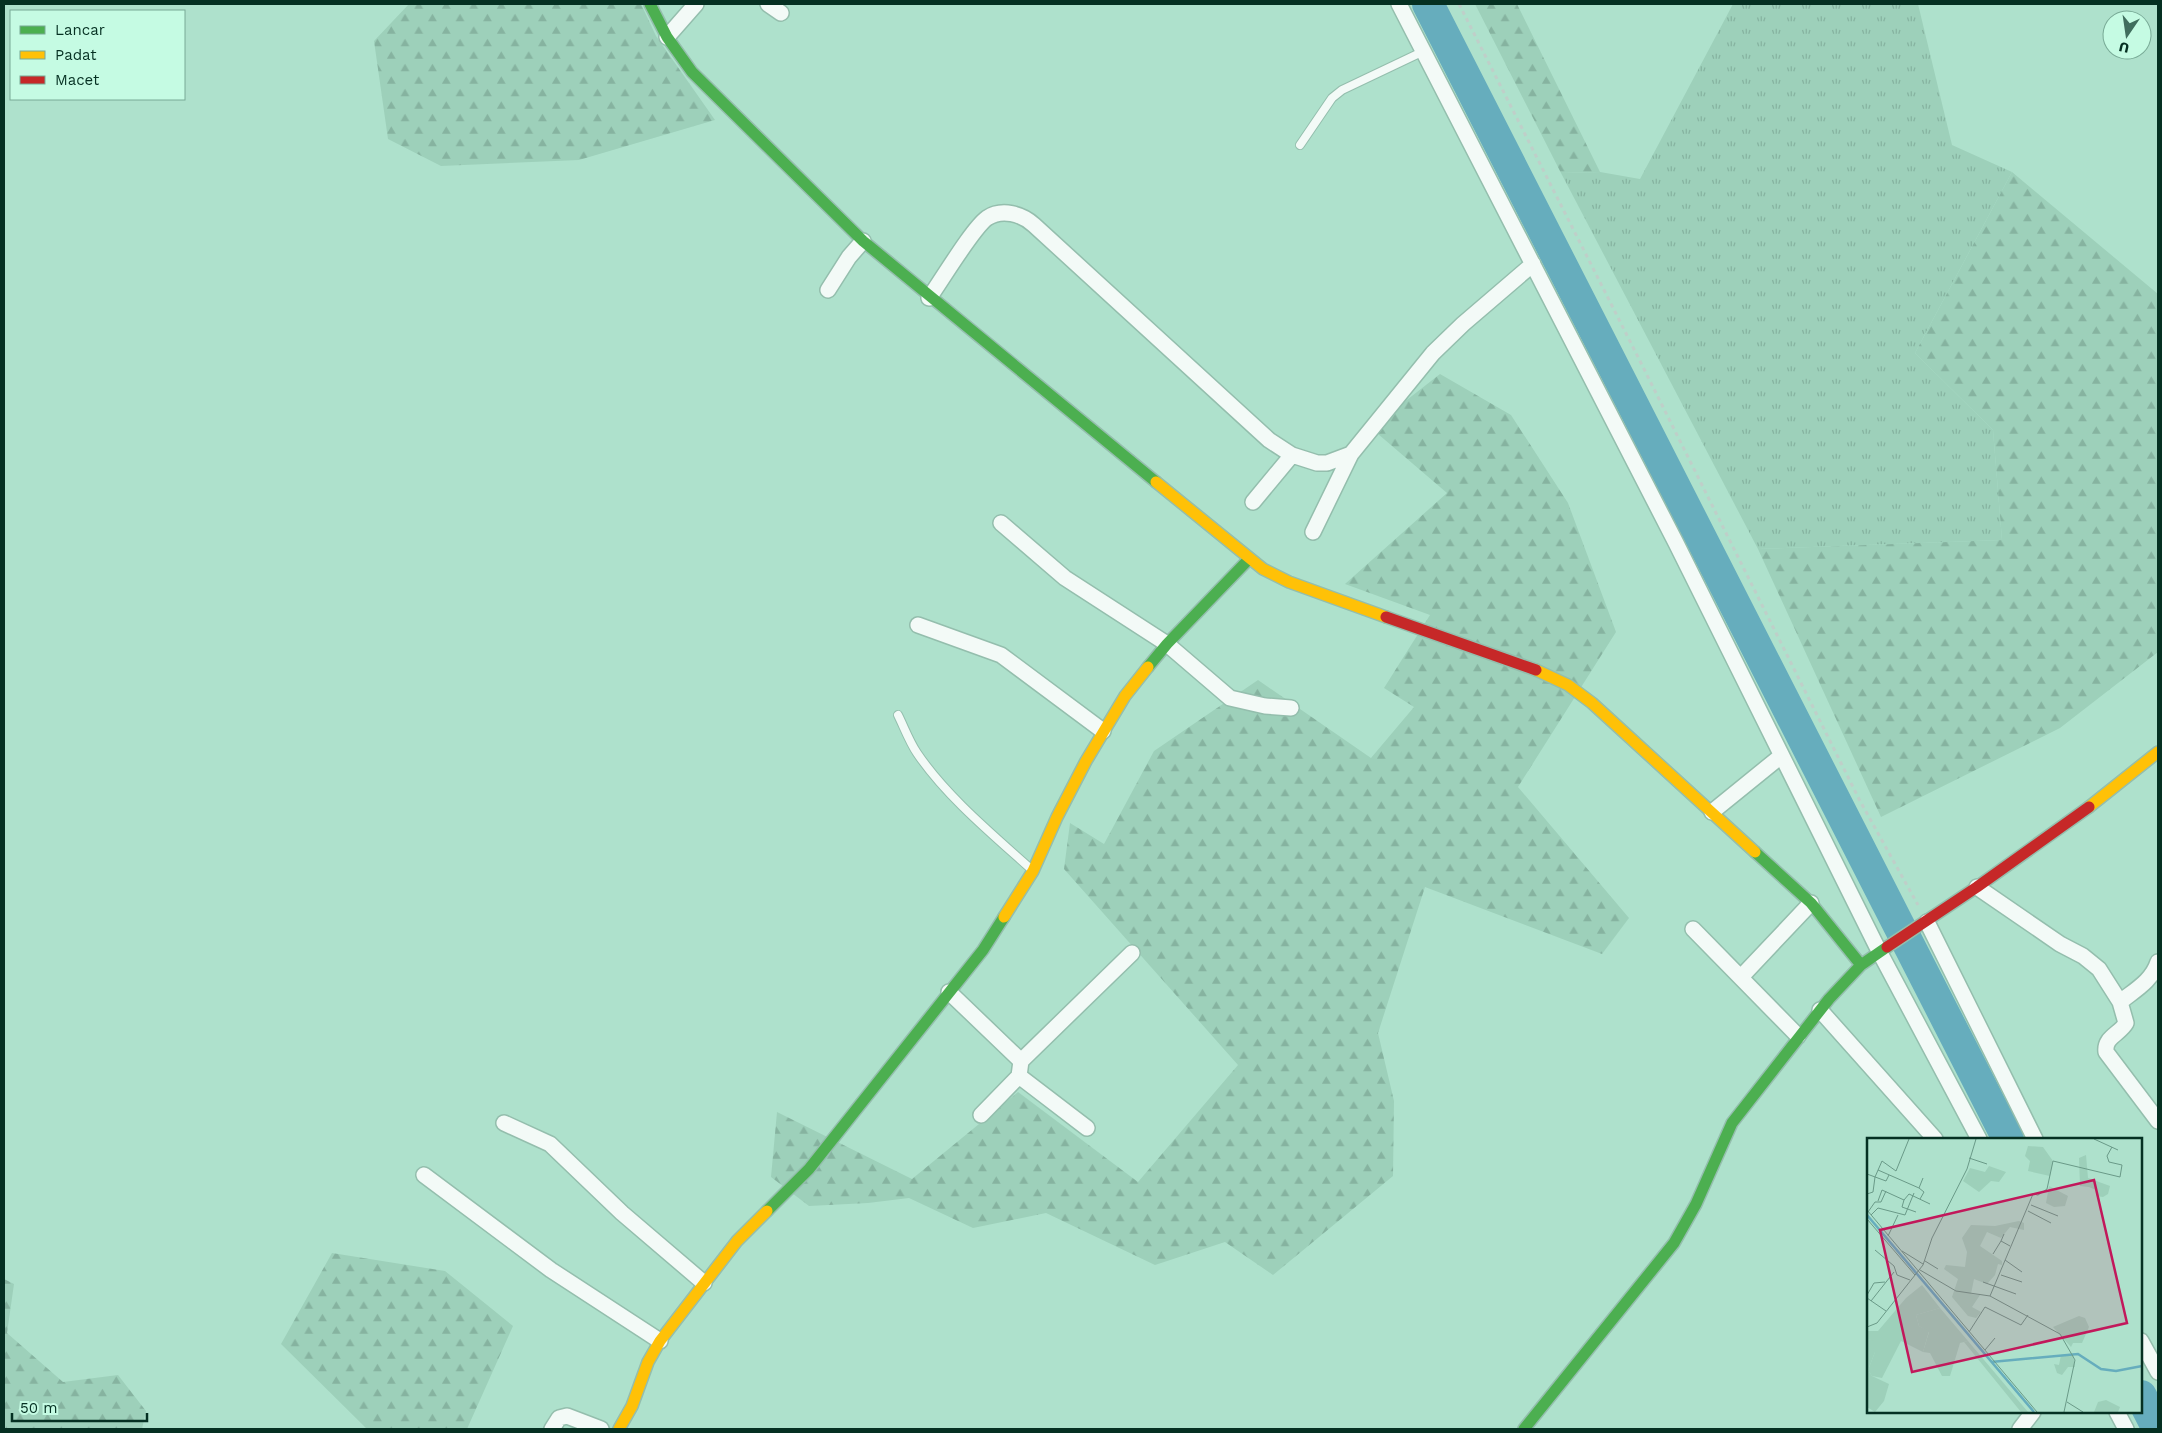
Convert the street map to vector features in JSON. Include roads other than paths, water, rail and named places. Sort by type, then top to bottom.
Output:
[{"type":"street","points":[[650,4],[668,37],[692,72],[863,241],[929,298],[1249,559],[1289,582],[1540,672],[1568,685],[1592,703],[1811,903],[1861,964]]},
{"type":"street","points":[[668,37],[696,4]]},
{"type":"street","points":[[768,4],[781,13]]},
{"type":"street","points":[[1399,4],[1533,264],[1781,756],[1885,948],[1979,1138]]},
{"type":"street","points":[[929,298],[988,218],[1006,213],[1018,214],[1034,225],[1269,440],[1292,455],[1317,463],[1327,463],[1351,454]]},
{"type":"street","points":[[828,290],[849,257],[863,241]]},
{"type":"street","points":[[1312,532],[1351,454],[1433,353],[1463,324],[1533,264]]},
{"type":"street","points":[[1253,502],[1292,455]]},
{"type":"street","points":[[1001,522],[1065,578],[1167,644],[1230,698],[1265,706],[1291,708]]},
{"type":"street","points":[[619,1429],[632,1406],[648,1362],[660,1341],[704,1283],[737,1241],[809,1169],[983,950],[1033,871],[1057,818],[1103,731],[1125,696],[1167,644],[1249,559]]},
{"type":"street","points":[[918,625],[1001,655],[1103,731]]},
{"type":"street","points":[[1524,1429],[1674,1244],[1696,1204],[1732,1123],[1798,1036],[1861,964],[1924,924],[1977,887],[2111,790],[2158,752]]},
{"type":"street","points":[[1712,812],[1781,756]]},
{"type":"street","points":[[1977,887],[2060,944],[2083,956],[2099,968],[2120,1002],[2126,1023],[2109,1040],[2105,1046],[2106,1052],[2158,1121]]},
{"type":"street","points":[[1742,976],[1811,903]]},
{"type":"street","points":[[1924,924],[2034,1138]]},
{"type":"street","points":[[1693,929],[1742,976],[1798,1036]]},
{"type":"street","points":[[980,1115],[1019,1076],[1021,1061],[1132,953]]},
{"type":"street","points":[[2120,1002],[2146,982],[2155,970],[2158,962]]},
{"type":"street","points":[[949,992],[1021,1061]]},
{"type":"street","points":[[1820,1010],[1934,1138]]},
{"type":"street","points":[[1019,1076],[1087,1128]]},
{"type":"street","points":[[504,1123],[550,1144],[622,1213],[704,1283]]},
{"type":"street","points":[[424,1175],[551,1270],[660,1341]]},
{"type":"street","points":[[2142,1343],[2158,1372]]},
{"type":"street","points":[[2020,1429],[2031,1413]]},
{"type":"street","points":[[2118,1413],[2126,1429]]},
{"type":"street","points":[[552,1429],[559,1418],[567,1416],[601,1429]]},
{"type":"lane","points":[[1300,145],[1332,98],[1342,90],[1424,51]]},
{"type":"lane","points":[[898,714],[916,752],[982,825],[1033,871]]},
{"type":"waterway","points":[[1428,4],[2007,1138]]},
{"type":"waterway","points":[[2142,1398],[2158,1429]]}]
